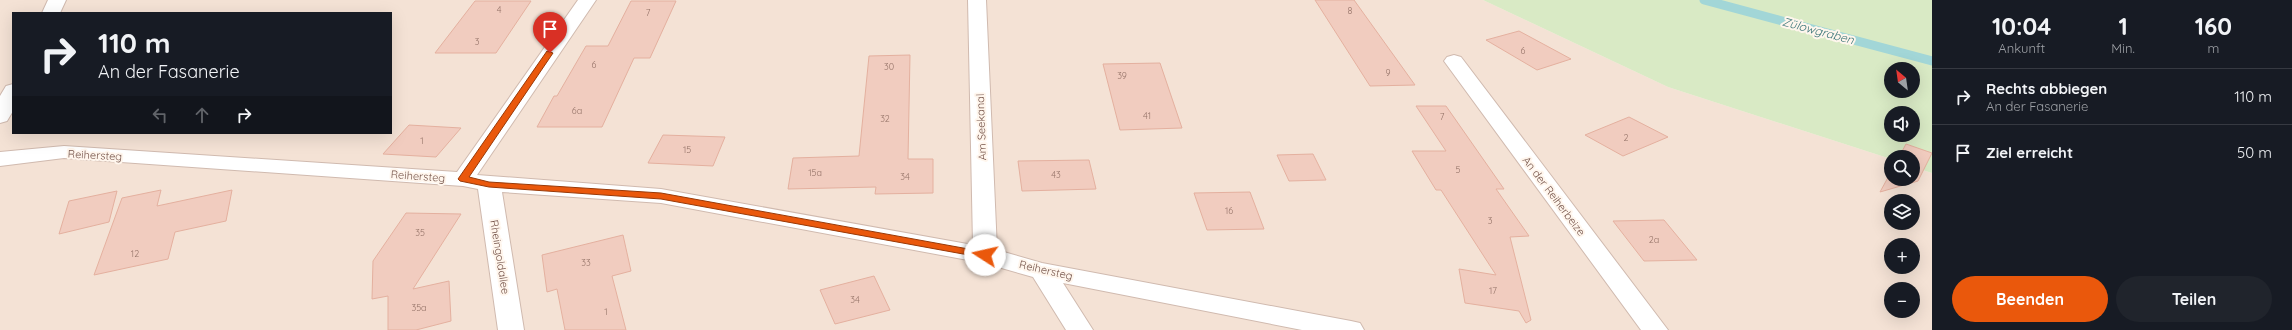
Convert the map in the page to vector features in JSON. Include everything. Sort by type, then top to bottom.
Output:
[{"type":"street","points":[[51,12],[57,0]]},
{"type":"street","points":[[463,179],[586,0]]},
{"type":"street","name":"Am Seekanal","points":[[977,0],[985,255]]},
{"type":"street","name":"An der Reiherbeize","points":[[1454,61],[1655,330]]},
{"type":"street","points":[[0,117],[12,92]]},
{"type":"street","name":"Reihersteg","points":[[0,159],[64,152],[463,179],[489,184],[661,196],[985,255],[1042,271],[1351,330]]},
{"type":"street","name":"Rheingoldallee","points":[[489,184],[511,330]]},
{"type":"street","points":[[1042,271],[1080,330]]},
{"type":"shaded area","points":[[0,0],[1483,0],[1668,87],[1884,157],[1884,186],[1920,186],[1920,169],[1932,173],[1932,330],[0,330]]},
{"type":"green space","points":[[1483,0],[1932,0],[1932,173],[1920,169],[1920,150],[1884,150],[1884,157],[1668,87]]},
{"type":"building","points":[[1315,0],[1354,0],[1415,85],[1370,86]]},
{"type":"building","points":[[475,1],[531,1],[496,53],[435,53]]},
{"type":"building","points":[[631,1],[676,1],[650,58],[634,58],[602,127],[537,127],[554,96],[557,96],[586,46],[608,46]]},
{"type":"building","points":[[1519,31],[1571,59],[1537,70],[1486,40]]},
{"type":"building","points":[[910,55],[908,159],[933,159],[933,193],[875,194],[876,187],[788,189],[793,158],[859,156],[869,56]]},
{"type":"building","points":[[1160,63],[1182,128],[1120,130],[1103,64]]},
{"type":"building","points":[[1416,106],[1446,106],[1504,189],[1496,189],[1529,236],[1510,237],[1531,320],[1526,323],[1519,311],[1465,303],[1459,269],[1496,275],[1441,190],[1436,190],[1412,151],[1446,151]]},
{"type":"building","points":[[1629,117],[1668,137],[1623,156],[1585,135]]},
{"type":"building","points":[[409,125],[461,128],[436,157],[383,154]]},
{"type":"building","points":[[663,135],[725,137],[713,166],[648,163]]},
{"type":"building","points":[[1906,144],[1932,153],[1920,177],[1920,150],[1903,150]]},
{"type":"building","points":[[1313,154],[1326,180],[1289,181],[1277,155]]},
{"type":"building","points":[[1089,160],[1096,189],[1022,191],[1018,161]]},
{"type":"building","points":[[1884,185],[1884,186],[1901,186],[1880,192]]},
{"type":"building","points":[[161,190],[157,206],[232,190],[226,221],[175,232],[168,259],[94,275],[122,198]]},
{"type":"building","points":[[117,191],[109,222],[59,234],[69,201]]},
{"type":"building","points":[[1250,192],[1264,229],[1207,230],[1194,193]]},
{"type":"building","points":[[406,213],[461,214],[413,289],[449,281],[451,321],[416,330],[388,330],[388,296],[372,299],[373,261]]},
{"type":"building","points":[[1664,220],[1697,260],[1644,261],[1613,221]]},
{"type":"building","points":[[623,235],[631,271],[612,276],[626,330],[565,330],[557,289],[547,292],[542,255]]},
{"type":"building","points":[[874,276],[890,310],[835,324],[820,290]]},
{"type":"waterway","name":"Zülowgraben","points":[[1704,0],[1932,61]]},
{"type":"route","points":[[550,53],[463,179],[489,184],[661,196],[985,255]]}]
